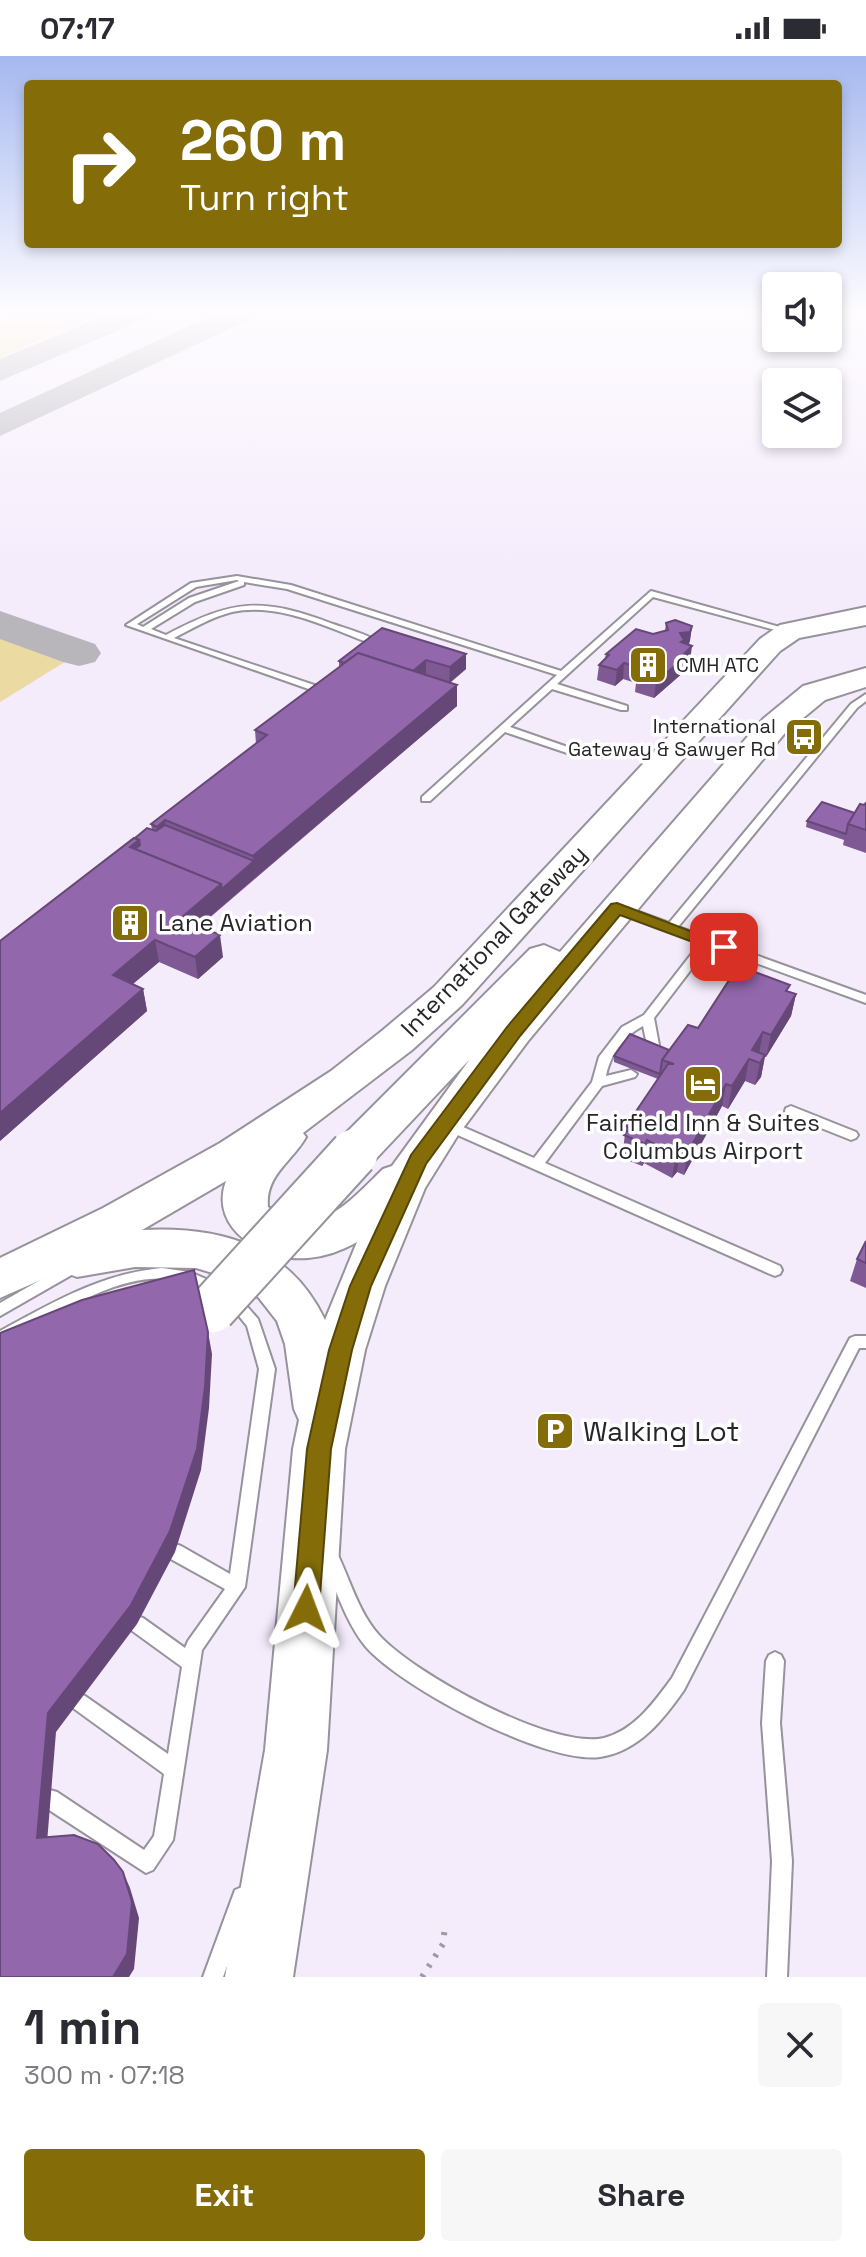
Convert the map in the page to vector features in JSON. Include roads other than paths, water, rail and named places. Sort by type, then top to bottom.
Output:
[{"type":"main road","name":"International Gateway","points":[[0,1279],[155,1202],[272,1132],[391,1046],[448,996],[769,646],[790,631],[866,616]]},
{"type":"main road","points":[[319,1449],[349,1317],[395,1204],[418,1160],[443,1124],[514,1031],[774,726],[799,703],[840,682],[866,677]]},
{"type":"main road","points":[[207,1315],[354,1153],[571,932],[676,839]]},
{"type":"main road","points":[[391,1046],[262,1160],[249,1179],[244,1207],[255,1223],[276,1235],[303,1240],[323,1238],[354,1223],[418,1160]]},
{"type":"main road","points":[[0,1279],[96,1254],[149,1247],[198,1249],[241,1262],[277,1286],[295,1309],[309,1347],[319,1404],[319,1449],[296,1750],[261,1870],[256,1977]]},
{"type":"lane","points":[[320,690],[130,625],[194,585],[215,579],[250,582],[288,587],[562,674]]},
{"type":"lane","points":[[144,630],[206,594],[250,582]]},
{"type":"lane","points":[[426,799],[651,594],[790,631]]},
{"type":"lane","points":[[167,638],[214,614],[240,608],[272,608],[375,642]]},
{"type":"lane","points":[[550,685],[624,708]]},
{"type":"lane","points":[[671,928],[854,706],[866,697]]},
{"type":"lane","points":[[503,728],[579,754]]},
{"type":"lane","points":[[617,908],[866,999]]},
{"type":"lane","points":[[536,1165],[598,1083],[603,1060],[626,1030],[648,1018],[707,941]]},
{"type":"lane","points":[[648,1018],[653,1045],[650,1053]]},
{"type":"lane","points":[[598,1083],[631,1074]]},
{"type":"lane","points":[[791,1111],[851,1135]]},
{"type":"lane","points":[[443,1124],[775,1270]]},
{"type":"lane","points":[[0,1310],[96,1254],[155,1202]]},
{"type":"lane","points":[[0,1338],[74,1307],[138,1273],[182,1278],[211,1286],[230,1298],[253,1323],[267,1369],[237,1587],[194,1647],[163,1840],[146,1863],[50,1799]]},
{"type":"lane","points":[[312,1520],[373,1641],[429,1683],[538,1740],[599,1748],[646,1728],[678,1684],[855,1342],[866,1342]]},
{"type":"lane","points":[[175,1552],[237,1587]]},
{"type":"lane","points":[[137,1624],[191,1663]]},
{"type":"lane","points":[[775,1661],[771,1723],[782,1861],[777,1977]]},
{"type":"lane","points":[[79,1702],[174,1770]]},
{"type":"lane","points":[[213,1977],[261,1870]]},
{"type":"place","name":"CMH ATC","points":[[648,665]]},
{"type":"place","name":"International Gateway & Sawyer Rd","points":[[804,737]]},
{"type":"place","name":"Lane Aviation","points":[[130,923]]},
{"type":"place","name":"Fairfield Inn & Suites Columbus Airport","points":[[703,1084]]},
{"type":"place","name":"Walking Lot","points":[[555,1431]]}]
